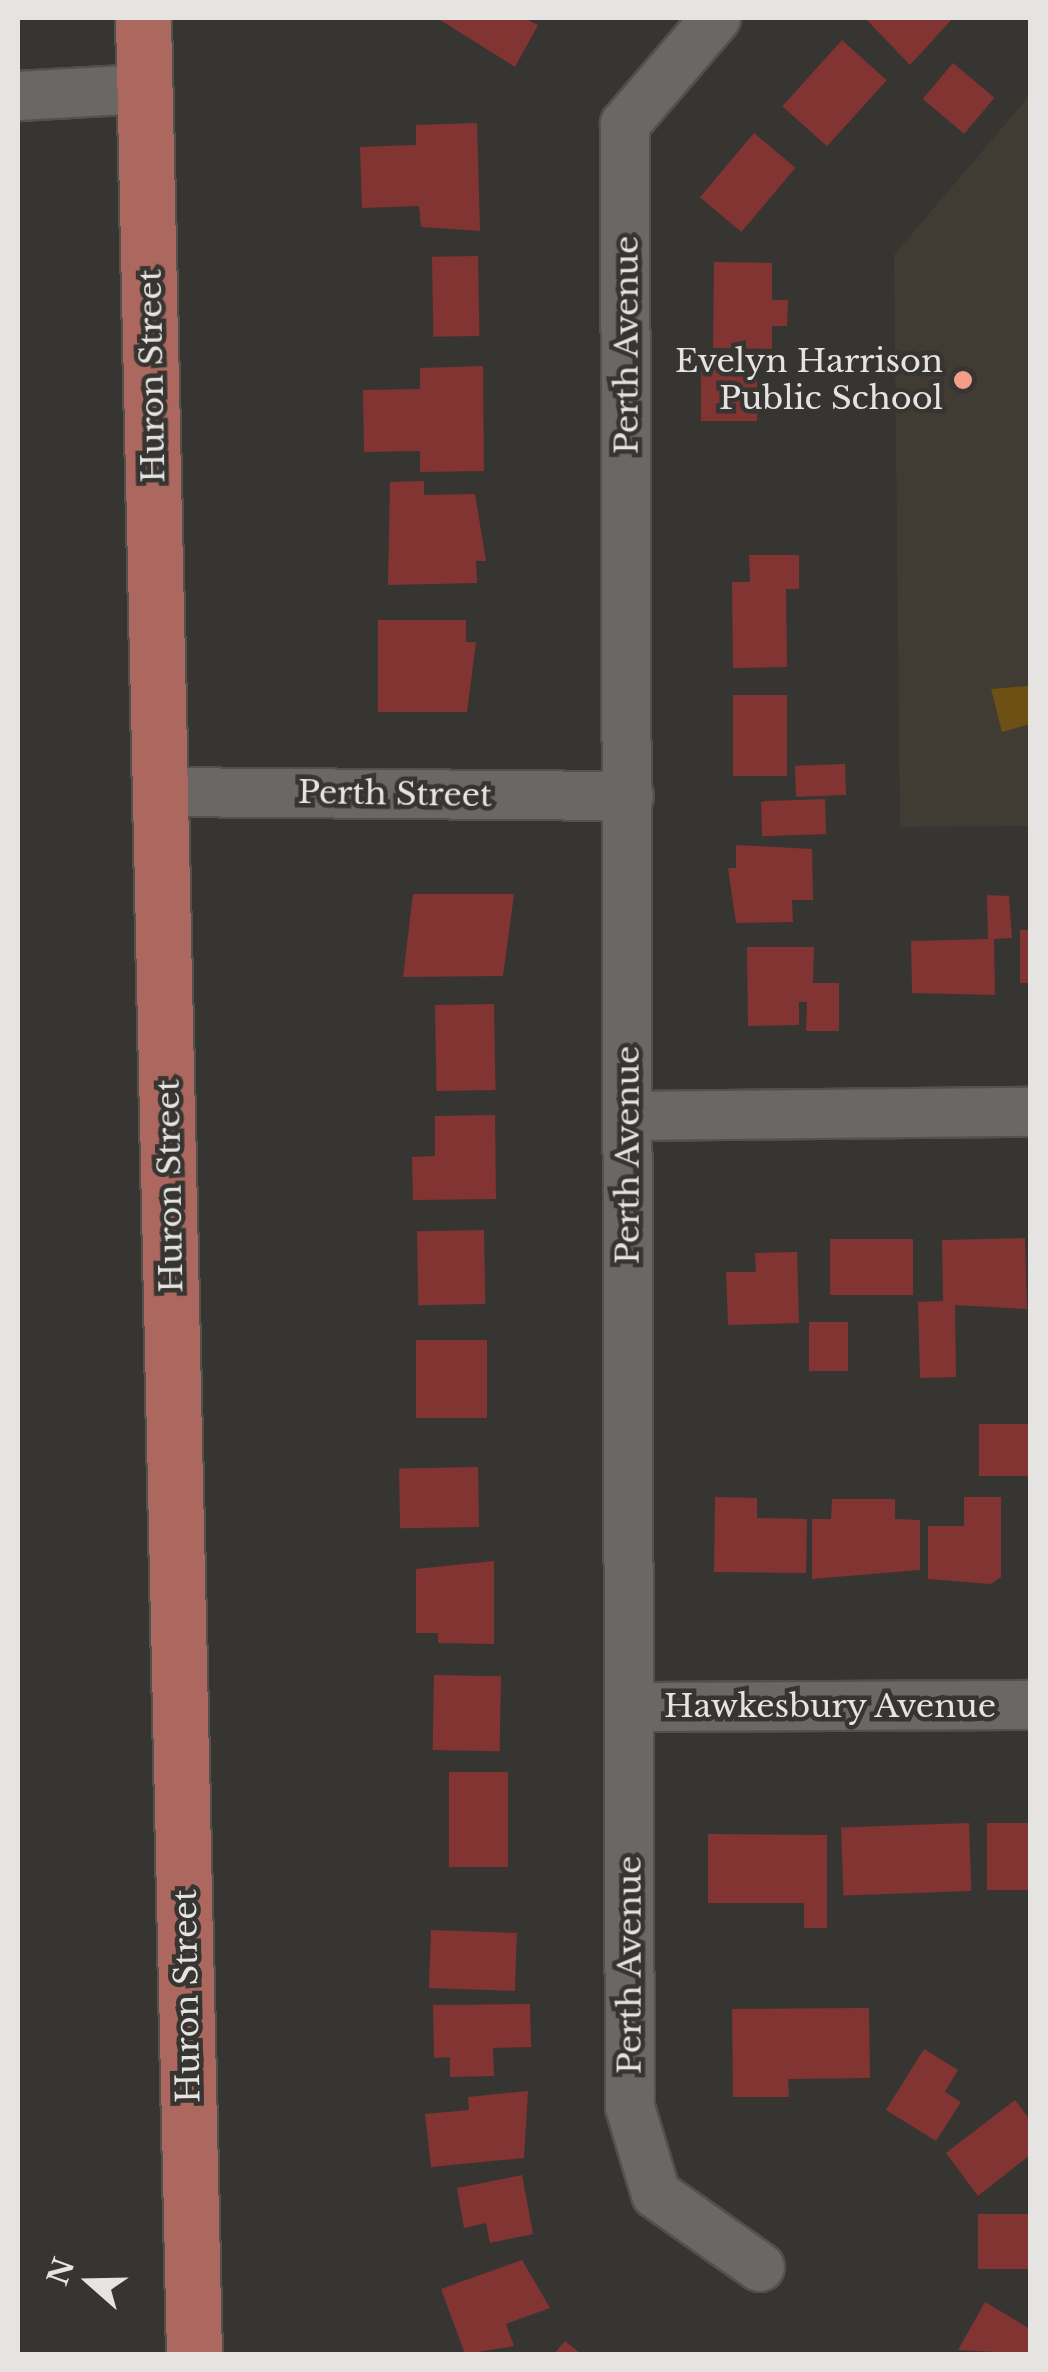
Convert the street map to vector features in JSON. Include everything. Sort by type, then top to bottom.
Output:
[{"type":"main road","name":"Huron Street","points":[[143,18],[194,2354]]},
{"type":"street","name":"Perth Avenue","points":[[716,18],[626,124],[630,2106],[656,2194],[760,2267]]},
{"type":"street","points":[[18,96],[144,89]]},
{"type":"street","name":"Perth Street","points":[[162,792],[629,796]]},
{"type":"street","points":[[628,1116],[1030,1112]]},
{"type":"street","name":"Hawkesbury Avenue","points":[[629,1707],[1030,1705]]},
{"type":"shaded area","name":"Evelyn Harrison Public School","points":[[1030,95],[1030,826],[900,827],[894,255]]},
{"type":"shaded area","points":[[1030,628],[1030,724],[1002,732],[991,689],[1028,686]]},
{"type":"building","points":[[437,18],[523,18],[538,25],[515,67]]},
{"type":"building","points":[[865,18],[953,18],[910,65]]},
{"type":"building","points":[[842,40],[887,80],[827,146],[782,106]]},
{"type":"building","points":[[953,63],[994,98],[964,134],[923,99]]},
{"type":"building","points":[[477,123],[480,231],[421,227],[419,206],[362,208],[360,147],[416,145],[416,125]]},
{"type":"building","points":[[754,133],[795,168],[741,232],[700,197]]},
{"type":"building","points":[[478,256],[479,336],[433,337],[432,257]]},
{"type":"building","points":[[714,262],[772,263],[772,300],[788,300],[787,326],[772,326],[772,349],[713,348]]},
{"type":"building","points":[[483,366],[484,471],[420,472],[420,451],[364,452],[363,390],[420,389],[420,368]]},
{"type":"building","points":[[701,366],[757,366],[757,421],[701,421]]},
{"type":"building","points":[[424,481],[424,495],[475,494],[486,561],[476,561],[477,583],[388,585],[390,482]]},
{"type":"building","points":[[749,555],[799,555],[799,589],[786,589],[787,667],[733,668],[732,582],[750,582]]},
{"type":"building","points":[[378,620],[466,620],[466,642],[476,642],[467,712],[378,712]]},
{"type":"building","points":[[733,695],[787,695],[787,776],[733,776]]},
{"type":"building","points":[[845,764],[846,795],[796,797],[795,766]]},
{"type":"building","points":[[825,799],[826,834],[762,836],[761,801]]},
{"type":"building","points":[[736,845],[812,849],[813,900],[792,900],[793,922],[736,923],[728,868],[736,868]]},
{"type":"building","points":[[413,894],[514,894],[503,976],[403,977]]},
{"type":"building","points":[[987,895],[1009,896],[1012,938],[994,939],[995,995],[912,993],[911,941],[988,939]]},
{"type":"building","points":[[1020,930],[1030,930],[1030,983],[1020,983]]},
{"type":"building","points":[[747,947],[814,947],[813,983],[839,983],[839,1031],[806,1031],[807,1002],[799,1002],[799,1025],[748,1026]]},
{"type":"building","points":[[494,1004],[496,1090],[437,1091],[435,1005]]},
{"type":"building","points":[[495,1115],[496,1199],[413,1200],[412,1157],[435,1156],[435,1116]]},
{"type":"building","points":[[484,1230],[485,1304],[418,1305],[417,1231]]},
{"type":"building","points":[[1025,1238],[1027,1309],[955,1305],[956,1377],[920,1378],[918,1302],[943,1301],[942,1240]]},
{"type":"building","points":[[830,1239],[913,1239],[913,1295],[830,1295]]},
{"type":"building","points":[[797,1252],[799,1323],[728,1325],[726,1272],[756,1272],[755,1253]]},
{"type":"building","points":[[809,1322],[848,1322],[848,1371],[809,1371]]},
{"type":"building","points":[[416,1340],[487,1340],[487,1418],[416,1418]]},
{"type":"building","points":[[979,1424],[1030,1424],[1030,1476],[979,1476]]},
{"type":"building","points":[[478,1467],[479,1527],[400,1528],[399,1468]]},
{"type":"building","points":[[715,1497],[757,1498],[757,1518],[807,1519],[806,1573],[714,1572]]},
{"type":"building","points":[[964,1497],[1001,1497],[1001,1577],[991,1584],[928,1579],[928,1526],[964,1526]]},
{"type":"building","points":[[832,1499],[895,1499],[895,1519],[920,1520],[920,1570],[812,1579],[812,1519],[831,1519]]},
{"type":"building","points":[[494,1561],[494,1644],[438,1643],[438,1633],[416,1633],[416,1569]]},
{"type":"building","points":[[434,1675],[501,1676],[500,1751],[433,1750]]},
{"type":"building","points":[[449,1772],[508,1772],[508,1867],[449,1867]]},
{"type":"building","points":[[969,1823],[971,1891],[843,1895],[841,1827]]},
{"type":"building","points":[[987,1823],[1030,1823],[1030,1890],[987,1890]]},
{"type":"building","points":[[708,1834],[827,1835],[827,1928],[804,1928],[804,1903],[708,1903]]},
{"type":"building","points":[[431,1930],[517,1933],[515,1991],[429,1988]]},
{"type":"building","points":[[530,2004],[531,2047],[493,2048],[494,2076],[450,2077],[450,2057],[434,2058],[433,2005]]},
{"type":"building","points":[[869,2008],[870,2078],[788,2079],[789,2097],[733,2097],[732,2009]]},
{"type":"building","points":[[924,2049],[958,2070],[945,2092],[961,2102],[936,2141],[886,2110]]},
{"type":"building","points":[[528,2091],[524,2158],[431,2167],[425,2114],[469,2110],[468,2097]]},
{"type":"building","points":[[1015,2100],[1030,2120],[1030,2155],[978,2196],[946,2153]]},
{"type":"building","points":[[522,2175],[533,2234],[490,2243],[486,2223],[464,2228],[457,2188]]},
{"type":"building","points":[[978,2214],[1030,2214],[1030,2269],[978,2269]]},
{"type":"building","points":[[522,2260],[550,2308],[506,2324],[514,2346],[465,2354],[441,2289]]},
{"type":"building","points":[[985,2302],[1030,2329],[1030,2354],[958,2350]]},
{"type":"building","points":[[565,2341],[581,2354],[554,2354]]},
{"type":"place","name":"Evelyn Harrison Public School","points":[[963,380]]}]
